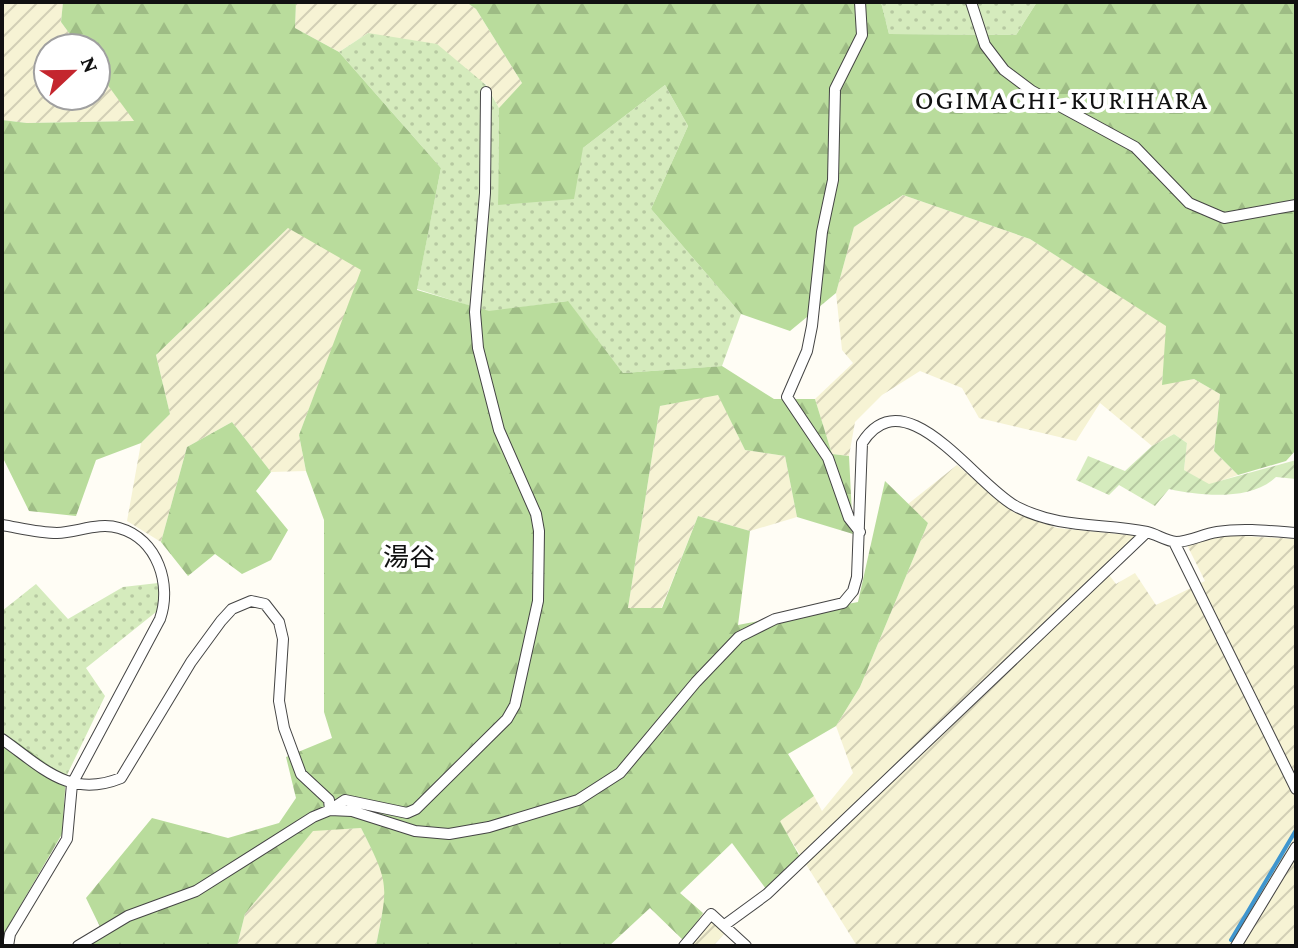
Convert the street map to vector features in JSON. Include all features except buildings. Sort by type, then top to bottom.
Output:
[{"type":"street","points":[[860,2],[862,35],[835,89],[833,180],[822,232],[812,326],[807,351],[787,397],[828,458],[849,518],[860,532]]},
{"type":"street","points":[[971,2],[985,45],[1004,70],[1032,91],[1135,147],[1189,203],[1224,218],[1296,205]]},
{"type":"street","points":[[78,946],[128,916],[196,891],[345,800],[407,813],[416,809],[507,719],[515,705],[535,616],[540,565],[536,514],[506,452],[478,348],[475,312],[485,193],[486,92]]},
{"type":"street","points":[[330,810],[352,811],[415,831],[449,834],[489,827],[563,805],[593,792],[620,773],[739,637],[775,619],[843,603],[853,591],[860,532],[862,443],[878,424],[900,419],[914,423],[1013,505],[1041,518],[1077,527],[1147,532],[1174,542],[1216,532],[1296,533]]},
{"type":"street","points":[[2,525],[58,533],[99,526],[119,528],[137,537],[157,560],[165,579],[167,600],[160,619],[72,784],[67,839],[10,934],[8,946]]},
{"type":"street","points":[[726,924],[767,894],[1147,532]]},
{"type":"street","points":[[1174,542],[1296,789]]},
{"type":"street","points":[[2,739],[72,784],[87,787],[121,778],[191,662],[221,621],[232,609],[251,601],[265,604],[279,622],[283,639],[279,701],[284,728],[301,774],[329,800],[330,810]]},
{"type":"street","points":[[1236,946],[1296,847]]},
{"type":"street","points":[[684,946],[711,914],[726,924],[746,946]]},
{"type":"shaded area","points":[[2,2],[63,2],[61,22],[68,32],[32,32],[32,112],[112,112],[112,90],[135,121],[27,123],[2,120]]},
{"type":"shaded area","points":[[296,2],[466,2],[476,9],[522,83],[499,108],[486,84],[368,33],[339,52],[295,28]]},
{"type":"shaded area","points":[[903,195],[1030,239],[1167,326],[1162,384],[1194,379],[1220,394],[1214,451],[1238,475],[1209,485],[1184,470],[1187,443],[1174,434],[1152,446],[1100,403],[1076,441],[979,418],[962,388],[920,371],[882,395],[855,422],[849,456],[832,454],[815,399],[853,363],[842,350],[836,293],[854,227]]},
{"type":"shaded area","points":[[289,227],[362,270],[299,435],[306,471],[271,472],[232,422],[187,447],[161,542],[127,521],[141,443],[170,414],[156,355]]},
{"type":"shaded area","points":[[718,394],[745,450],[785,456],[797,517],[750,531],[698,516],[661,609],[628,608],[660,406]]},
{"type":"shaded area","points":[[957,465],[1013,512],[1057,528],[1139,536],[1103,567],[1116,584],[1135,573],[1156,605],[1205,581],[1187,545],[1224,535],[1296,539],[1296,946],[857,946],[779,821],[814,796],[822,811],[853,773],[836,726],[860,687],[928,523],[908,504]]},
{"type":"shaded area","points":[[361,828],[384,873],[386,893],[376,946],[237,946],[245,914],[313,830]]},
{"type":"shaded area","points":[[703,913],[726,932],[713,946],[679,946]]},
{"type":"green space","points":[[63,2],[296,2],[295,28],[339,52],[441,168],[417,290],[489,311],[568,301],[623,373],[722,366],[774,399],[815,399],[832,454],[849,456],[853,534],[797,517],[785,456],[745,450],[718,395],[660,406],[628,608],[662,608],[698,516],[750,531],[738,625],[858,602],[885,481],[928,523],[860,687],[836,726],[788,754],[814,796],[780,821],[800,857],[766,889],[732,843],[680,893],[703,913],[684,941],[650,908],[609,946],[376,946],[384,885],[361,828],[313,831],[245,914],[237,946],[85,946],[103,933],[86,898],[152,818],[228,838],[279,823],[296,798],[286,757],[332,738],[324,712],[324,520],[306,471],[299,435],[361,270],[288,228],[156,355],[170,414],[141,443],[96,460],[76,516],[29,511],[2,456],[2,120],[27,123],[134,121],[112,91],[112,32],[68,32],[61,22]]},
{"type":"green space","points":[[466,2],[881,2],[889,34],[1016,35],[1037,2],[1296,2],[1296,450],[1286,461],[1238,475],[1214,451],[1220,394],[1194,379],[1162,385],[1166,326],[1030,239],[903,195],[854,227],[836,293],[790,331],[741,314],[651,209],[688,126],[665,85],[583,148],[574,199],[498,205],[499,108],[522,83],[476,9]]},
{"type":"green space","points":[[881,2],[1037,2],[1016,35],[889,34]]},
{"type":"green space","points":[[368,33],[437,44],[486,85],[499,108],[498,205],[583,148],[665,85],[688,126],[651,209],[741,314],[722,366],[623,373],[567,301],[489,312],[417,289],[441,168],[339,52]]},
{"type":"green space","points":[[232,422],[271,472],[256,491],[288,530],[271,560],[242,574],[215,554],[188,576],[161,542],[187,447]]},
{"type":"green space","points":[[1174,434],[1187,443],[1184,470],[1209,484],[1296,460],[1296,479],[1276,477],[1253,490],[1225,495],[1169,489],[1155,506],[1119,485],[1109,495],[1076,480],[1088,456],[1125,471],[1152,446]]},
{"type":"green space","points":[[158,583],[161,608],[86,668],[105,696],[66,777],[15,740],[2,737],[2,611],[36,584],[68,619],[123,587]]},
{"type":"green space","points":[[2,737],[15,740],[66,777],[62,834],[2,937]]},
{"type":"waterway","points":[[1231,940],[1296,830]]},
{"type":"district","name":"OGIMACHI-KURIHARA","points":[[1062,99]]},
{"type":"district","name":"湯谷","points":[[409,557]]}]
